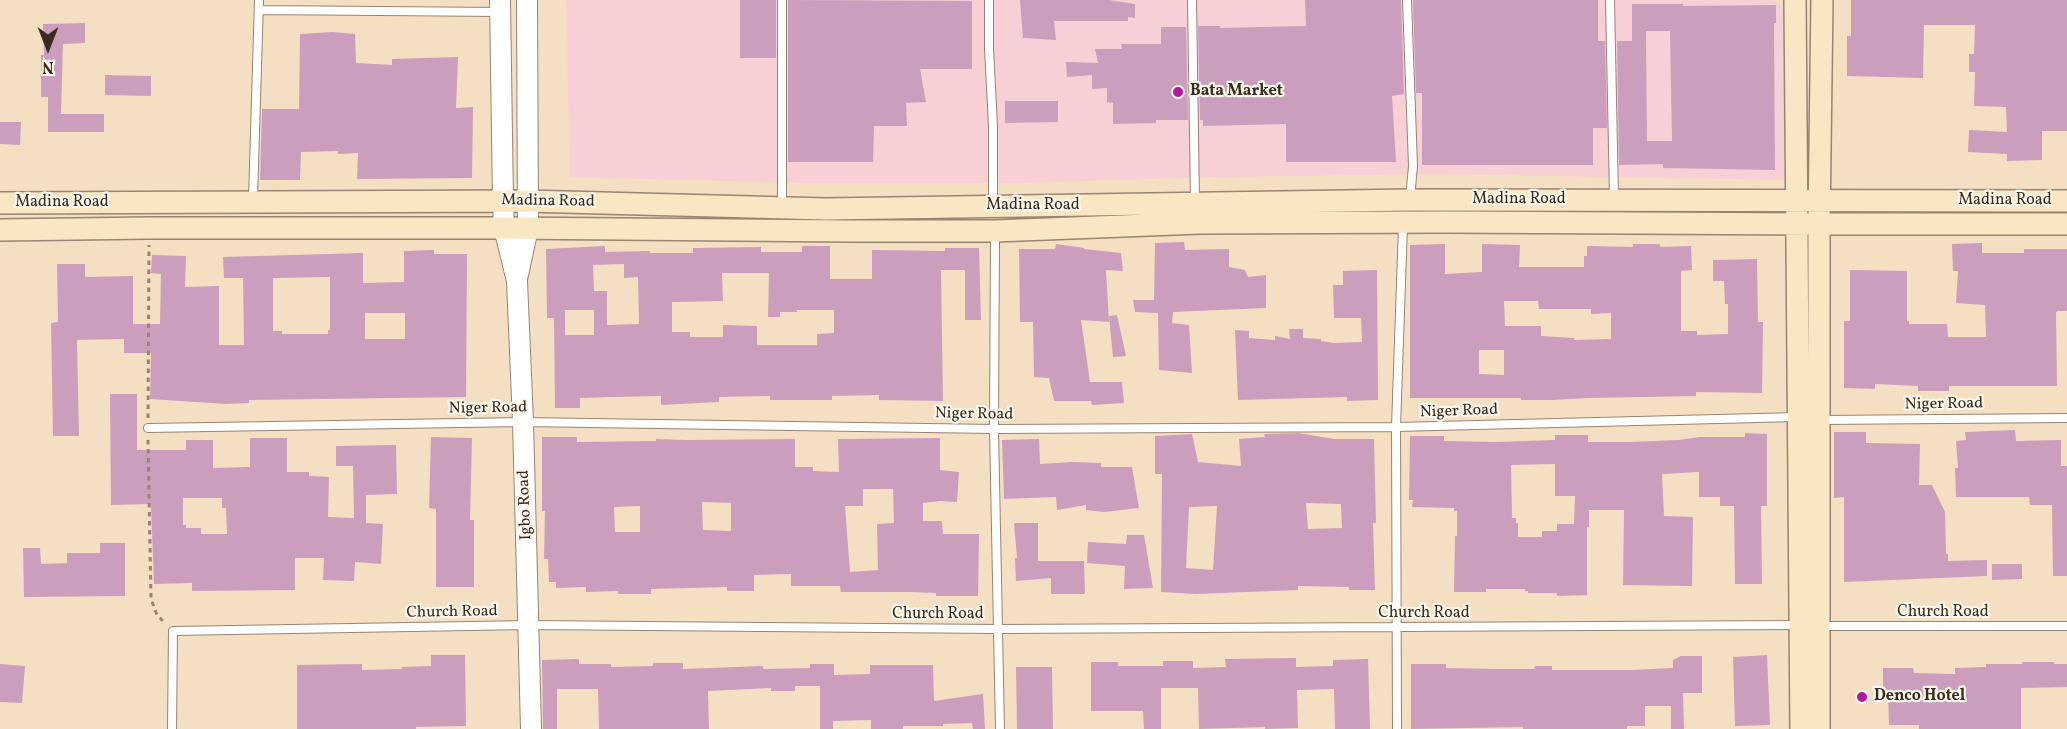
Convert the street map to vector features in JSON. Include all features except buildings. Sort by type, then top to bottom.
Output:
[{"type":"main road","points":[[1796,0],[1798,224],[1810,418]]},
{"type":"main road","points":[[1802,729],[1810,625],[1810,418],[1820,201],[1822,0]]},
{"type":"main road","name":"Madina Road","points":[[0,203],[527,201],[782,208],[1410,200],[2067,201]]},
{"type":"main road","name":"Madina Road","points":[[0,230],[528,228],[995,231],[1200,223],[1403,222],[2067,224]]},
{"type":"main road","points":[[1810,625],[1819,729]]},
{"type":"street","name":"Igbo Road","points":[[517,281],[528,228],[526,0]]},
{"type":"street","name":"Igbo Road","points":[[500,6],[504,228],[517,281],[531,729]]},
{"type":"lane","points":[[253,203],[259,0]]},
{"type":"lane","points":[[782,0],[782,208]]},
{"type":"lane","points":[[988,0],[993,126],[993,206]]},
{"type":"lane","points":[[1192,0],[1195,204]]},
{"type":"lane","points":[[1397,729],[1396,427],[1403,222],[1410,200],[1413,166],[1407,0]]},
{"type":"lane","points":[[1610,0],[1614,201]]},
{"type":"lane","points":[[259,10],[500,6]]},
{"type":"lane","points":[[995,231],[994,429],[1000,729]]},
{"type":"lane","name":"Niger Road","points":[[148,428],[523,422],[994,429],[1396,427],[1810,418],[2067,418]]},
{"type":"lane","name":"Church Road","points":[[172,729],[173,631],[529,625],[998,629],[2067,626]]},
{"type":"shaded area","name":"Bata Market","points":[[566,0],[1773,0],[1785,10],[1789,180],[1435,174],[1018,183],[802,183],[570,177]]},
{"type":"place","name":"Bata Market","points":[[1178,92]]},
{"type":"place","name":"Denco Hotel","points":[[1862,697]]}]
